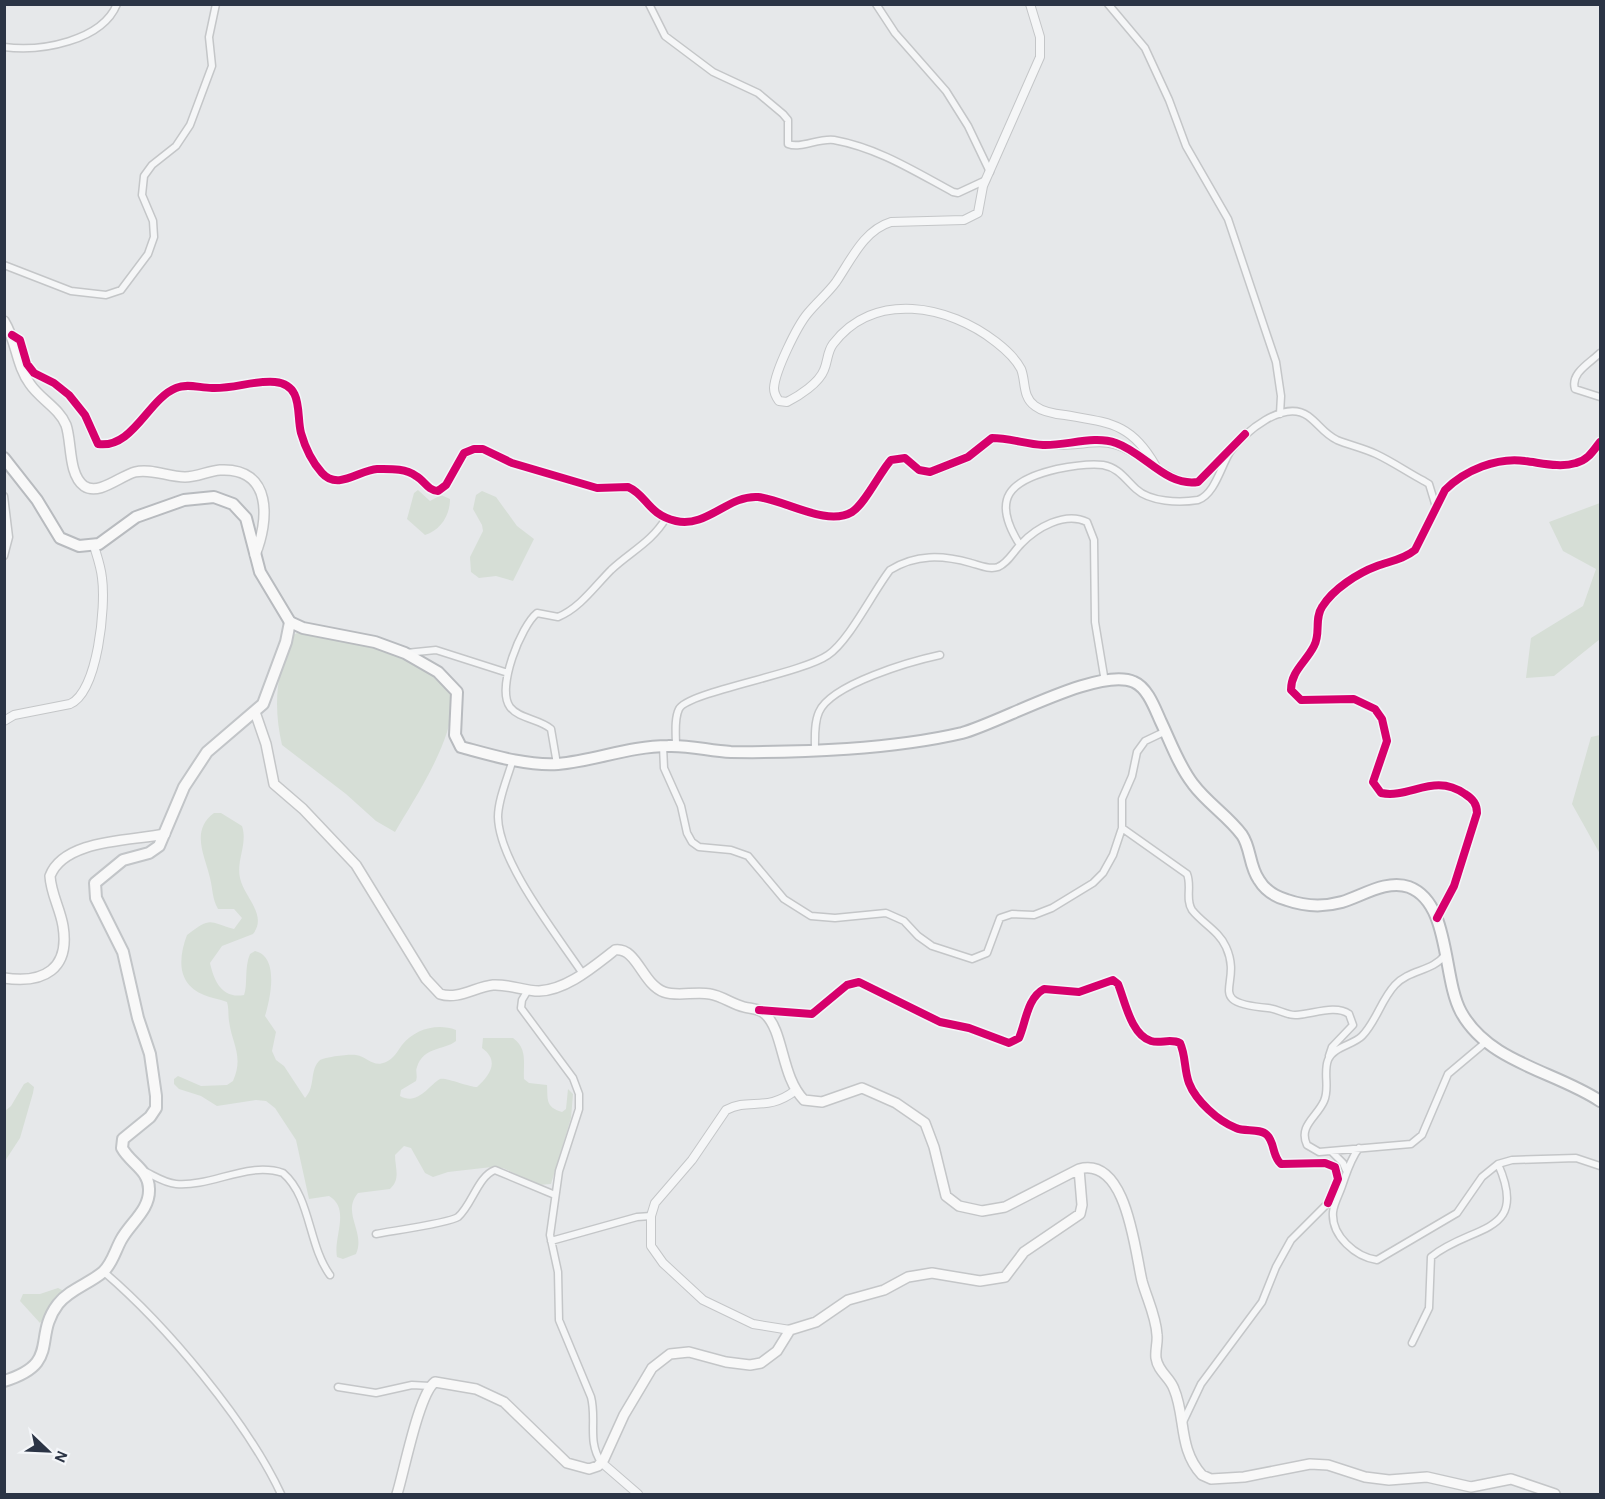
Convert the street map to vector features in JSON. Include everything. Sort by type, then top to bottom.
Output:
[{"type":"main road","points":[[4,321],[12,335],[22,373],[37,393],[58,412],[65,422],[75,468],[84,485],[92,489],[100,488],[137,472],[184,477],[219,470],[240,472],[248,476],[257,487],[266,510],[262,536],[254,556]]},
{"type":"main road","points":[[4,458],[37,500],[60,538],[79,546],[94,546],[153,508],[184,500],[214,497],[233,504],[246,518],[252,534],[254,556],[271,594],[290,622],[303,627],[375,642],[405,653],[438,672],[457,692],[454,735],[461,747],[513,759],[556,764],[663,746],[729,752],[815,750],[903,742],[958,734],[990,724],[1045,699],[1124,679],[1142,687],[1186,774],[1243,836],[1252,868],[1258,879],[1272,893],[1299,904],[1320,906],[1340,903],[1394,885],[1407,886],[1419,892],[1437,918],[1448,975],[1459,1008],[1474,1030],[1486,1042],[1513,1058],[1600,1101]]},
{"type":"main road","points":[[4,1381],[35,1366],[42,1356],[50,1317],[59,1303],[71,1292],[104,1272],[122,1238],[147,1201],[150,1190],[142,1171],[122,1148],[123,1139],[150,1117],[156,1108],[150,1054],[138,1018],[123,952],[94,890],[95,883],[103,874],[123,860],[154,850],[165,834],[184,787],[207,752],[228,731],[255,712],[268,695],[286,642],[290,622]]},
{"type":"main road","points":[[255,712],[266,744],[274,784],[303,809],[356,865],[377,903],[433,988],[447,996],[494,985],[528,990],[550,989],[583,974],[615,950],[621,949],[631,955],[646,978],[658,990],[669,994],[718,995],[743,1007],[759,1010],[773,1024],[785,1067],[796,1090],[804,1100],[822,1102],[861,1088],[918,1116],[930,1132],[946,1196],[951,1203],[969,1210],[1005,1208],[1079,1169],[1093,1168],[1107,1177],[1128,1211],[1143,1284],[1157,1334],[1156,1358],[1159,1369],[1172,1383],[1176,1392],[1181,1429],[1196,1469],[1202,1475],[1211,1479],[1244,1477],[1310,1464],[1328,1465],[1373,1478],[1389,1480],[1427,1477],[1471,1487],[1511,1479],[1555,1494]]},
{"type":"main road","points":[[4,978],[39,979],[56,967],[64,938],[50,876],[61,859],[83,848],[165,834]]},
{"type":"main road","points":[[397,1494],[419,1413],[430,1386],[435,1382],[488,1394],[504,1402],[567,1463],[589,1469],[601,1462],[638,1391],[662,1359],[678,1351],[750,1365],[769,1359],[785,1341],[790,1330],[816,1322],[848,1300],[884,1290],[919,1274],[932,1273],[980,1281],[1005,1277],[1024,1252],[1080,1214],[1082,1205],[1079,1169]]},
{"type":"street","points":[[4,47],[51,44],[85,35],[108,21],[117,4]]},
{"type":"street","points":[[4,265],[71,291],[106,295],[121,290],[148,254],[154,237],[153,221],[142,195],[144,176],[183,139],[212,66],[209,37],[216,4]]},
{"type":"street","points":[[649,4],[665,36],[714,72],[758,93],[783,114],[788,120],[788,144],[797,145],[817,140],[843,142],[895,159],[958,193],[986,180]]},
{"type":"street","points":[[876,4],[895,33],[946,91],[968,126],[990,172]]},
{"type":"street","points":[[1030,4],[1040,37],[1040,57],[980,194],[978,213],[971,219],[891,222],[881,225],[871,233],[851,258],[836,283],[803,320],[776,379],[774,387],[776,397],[779,401],[787,402],[820,378],[831,347],[852,326],[891,308],[919,309],[968,324],[998,344],[1018,364],[1026,393],[1034,406],[1057,414],[1108,422],[1124,428],[1137,438],[1157,469]]},
{"type":"street","points":[[1108,4],[1145,48],[1169,100],[1186,146],[1228,219],[1276,362],[1281,396],[1280,414]]},
{"type":"street","points":[[12,335],[20,340],[27,364],[34,373],[54,383],[77,404],[98,444],[109,444],[121,437],[164,394],[178,387],[225,388],[274,382],[285,385],[296,395],[301,432],[310,456],[322,473],[333,480],[347,479],[366,470],[397,470],[412,474],[430,489],[438,491],[447,485],[464,453],[474,449],[483,449],[512,463],[590,487],[606,489],[628,487],[636,492],[649,508],[666,518],[684,522],[696,521],[742,498],[754,497],[840,516],[857,508],[891,460],[905,458],[919,470],[930,472],[968,458],[992,438],[1044,445],[1110,441],[1130,448],[1157,469],[1181,481],[1198,482],[1245,434],[1280,414],[1302,413],[1337,440],[1400,465],[1429,484],[1436,508]]},
{"type":"street","points":[[1600,353],[1575,375],[1573,382],[1575,389],[1600,397]]},
{"type":"street","points":[[1020,545],[1009,525],[1006,505],[1013,490],[1023,479],[1071,467],[1101,465],[1120,472],[1134,488],[1147,496],[1198,500],[1204,497],[1227,457],[1245,434]]},
{"type":"street","points":[[1437,918],[1454,886],[1477,813],[1475,803],[1460,790],[1444,785],[1427,785],[1388,794],[1381,793],[1375,788],[1373,774],[1387,741],[1382,718],[1365,702],[1354,699],[1301,699],[1291,690],[1292,678],[1318,638],[1318,616],[1321,607],[1353,579],[1370,569],[1408,555],[1415,550],[1436,508],[1452,483],[1479,469],[1510,460],[1560,465],[1576,464],[1586,459],[1600,442]]},
{"type":"street","points":[[4,495],[9,537],[4,556]]},
{"type":"street","points":[[556,764],[552,729],[510,707],[504,692],[508,673],[525,627],[531,618],[542,612],[558,617],[570,610],[613,568],[649,540],[666,518]]},
{"type":"street","points":[[676,746],[677,716],[682,705],[703,694],[783,675],[830,654],[884,578],[903,562],[936,556],[994,568],[1004,564],[1020,545],[1051,524],[1068,518],[1080,518],[1087,522],[1094,540],[1095,622],[1105,682]]},
{"type":"street","points":[[4,721],[14,715],[70,704],[77,701],[87,689],[95,663],[103,592],[100,564],[94,546]]},
{"type":"street","points":[[405,653],[436,650],[508,673]]},
{"type":"street","points":[[815,750],[819,711],[836,696],[891,668],[940,655]]},
{"type":"street","points":[[663,746],[664,768],[681,806],[687,833],[692,842],[699,847],[731,850],[748,856],[784,899],[811,916],[835,918],[886,913],[904,921],[918,936],[932,946],[972,959],[987,953],[1000,918],[1012,914],[1041,913],[1093,883],[1109,864],[1122,828],[1122,799],[1132,776],[1137,752],[1145,741],[1166,731]]},
{"type":"street","points":[[513,759],[498,815],[502,836],[518,876],[583,974]]},
{"type":"street","points":[[1122,828],[1187,874],[1189,904],[1227,948],[1230,966],[1229,992],[1233,1000],[1248,1007],[1269,1008],[1294,1015],[1340,1010],[1349,1014],[1353,1024],[1332,1047],[1324,1101],[1306,1125],[1304,1139],[1312,1150],[1332,1152],[1359,1148],[1397,1147],[1417,1140],[1448,1074],[1486,1042]]},
{"type":"street","points":[[1329,1059],[1336,1051],[1355,1041],[1367,1030],[1395,984],[1413,972],[1436,966],[1445,955]]},
{"type":"street","points":[[759,1010],[812,1014],[848,984],[859,982],[940,1022],[969,1028],[1009,1043],[1019,1038],[1027,1012],[1038,992],[1044,989],[1088,990],[1113,980],[1118,984],[1132,1019],[1146,1039],[1153,1042],[1174,1040],[1180,1043],[1190,1084],[1196,1095],[1214,1114],[1236,1129],[1264,1133],[1268,1137],[1274,1155],[1281,1164],[1325,1163],[1335,1167],[1338,1179],[1328,1203]]},
{"type":"street","points":[[528,990],[522,1000],[521,1008],[573,1078],[579,1094],[579,1109],[559,1171],[551,1240],[558,1272],[559,1320],[591,1397],[594,1409],[592,1438],[594,1451],[601,1462],[638,1494]]},
{"type":"street","points":[[790,1330],[753,1324],[703,1300],[654,1253],[651,1246],[651,1216],[655,1203],[692,1160],[726,1110],[734,1106],[779,1101],[796,1090]]},
{"type":"street","points":[[1359,1148],[1346,1171],[1333,1212],[1336,1228],[1349,1247],[1361,1255],[1377,1260],[1457,1212],[1482,1177],[1498,1164],[1512,1160],[1576,1158],[1600,1166]]},
{"type":"street","points":[[1332,1152],[1343,1162],[1346,1171]]},
{"type":"street","points":[[1412,1343],[1426,1319],[1431,1299],[1429,1263],[1431,1257],[1491,1225],[1508,1205],[1509,1192],[1498,1164]]},
{"type":"street","points":[[142,1171],[163,1181],[177,1184],[197,1183],[256,1170],[283,1173],[298,1194],[319,1256],[330,1275]]},
{"type":"street","points":[[376,1234],[455,1220],[464,1211],[486,1176],[495,1170],[555,1195]]},
{"type":"street","points":[[1181,1429],[1196,1392],[1258,1309],[1291,1240],[1342,1186]]},
{"type":"street","points":[[551,1240],[637,1216],[651,1216]]},
{"type":"street","points":[[104,1272],[139,1303],[231,1413],[262,1458],[281,1494]]},
{"type":"street","points":[[338,1387],[376,1393],[412,1385],[430,1386]]},
{"type":"shaded area","points":[[418,490],[430,501],[441,495],[450,499],[444,521],[436,530],[425,535],[407,519],[414,493]]},
{"type":"shaded area","points":[[482,491],[496,497],[517,526],[534,539],[513,581],[496,576],[479,578],[471,572],[470,557],[483,531],[473,509],[476,495]]},
{"type":"shaded area","points":[[1600,503],[1600,639],[1554,676],[1526,678],[1531,638],[1583,606],[1596,569],[1563,551],[1549,522]]},
{"type":"shaded area","points":[[297,633],[357,643],[407,659],[428,669],[443,680],[451,693],[452,709],[449,727],[434,765],[395,832],[376,821],[346,794],[282,745],[277,703],[278,689],[287,649],[293,635]]},
{"type":"shaded area","points":[[1600,735],[1600,854],[1572,804],[1591,737]]},
{"type":"shaded area","points":[[214,813],[221,813],[242,826],[244,839],[239,865],[240,878],[257,913],[258,920],[253,934],[222,946],[210,963],[212,970],[220,987],[225,991],[236,996],[244,995],[250,954],[255,951],[268,961],[271,990],[265,1016],[276,1032],[272,1051],[276,1060],[284,1066],[305,1098],[320,1060],[353,1055],[381,1064],[391,1059],[407,1039],[420,1031],[434,1027],[456,1030],[456,1041],[424,1055],[416,1070],[416,1081],[401,1090],[400,1096],[418,1097],[440,1079],[477,1087],[486,1078],[492,1063],[491,1058],[482,1048],[483,1038],[513,1038],[523,1052],[524,1079],[529,1083],[547,1085],[548,1102],[553,1108],[562,1112],[566,1109],[568,1089],[573,1094],[571,1118],[551,1184],[539,1185],[503,1168],[492,1167],[448,1172],[433,1177],[425,1173],[411,1148],[404,1146],[395,1155],[397,1173],[390,1189],[358,1193],[353,1200],[352,1208],[358,1246],[356,1254],[343,1259],[337,1257],[336,1249],[340,1224],[339,1208],[329,1196],[309,1199],[296,1140],[275,1108],[266,1101],[256,1100],[217,1106],[201,1096],[179,1089],[174,1084],[174,1079],[178,1076],[201,1086],[227,1085],[233,1081],[236,1072],[237,1057],[230,1029],[227,1002],[195,990],[184,978],[181,962],[187,935],[201,925],[210,922],[234,929],[242,918],[234,909],[218,909],[214,898],[201,844],[201,835],[207,820]]},
{"type":"shaded area","points":[[28,1082],[34,1087],[20,1138],[5,1161],[5,1111],[11,1106],[24,1084]]},
{"type":"shaded area","points":[[58,1288],[64,1291],[63,1294],[40,1323],[20,1301],[23,1294],[40,1294]]},
{"type":"cycle path","points":[[12,335],[20,340],[27,364],[34,373],[54,383],[69,395],[85,415],[98,444],[121,439],[157,402],[176,388],[189,386],[220,388],[275,382],[284,384],[295,394],[305,444],[315,464],[328,478],[342,480],[370,470],[397,470],[412,473],[431,489],[438,491],[446,485],[464,453],[474,449],[483,449],[512,463],[597,488],[628,487],[659,514],[676,521],[687,522],[708,516],[737,501],[758,497],[818,515],[842,516],[857,508],[891,460],[905,458],[919,470],[930,472],[968,457],[992,438],[1043,445],[1089,440],[1107,441],[1127,448],[1176,479],[1198,482],[1245,434]]},
{"type":"cycle path","points":[[1437,918],[1454,886],[1477,813],[1474,802],[1454,788],[1443,785],[1402,793],[1381,793],[1373,782],[1387,741],[1382,719],[1375,709],[1354,699],[1301,700],[1291,690],[1293,677],[1316,641],[1318,616],[1327,600],[1346,582],[1415,550],[1445,490],[1462,476],[1493,463],[1504,461],[1557,465],[1576,463],[1587,457],[1600,442]]},
{"type":"cycle path","points":[[759,1010],[812,1014],[847,985],[859,982],[940,1022],[969,1028],[1009,1043],[1019,1038],[1030,1004],[1044,989],[1079,992],[1113,980],[1118,984],[1134,1025],[1144,1038],[1155,1042],[1180,1043],[1187,1078],[1192,1090],[1215,1115],[1236,1128],[1267,1135],[1281,1164],[1325,1163],[1335,1167],[1338,1179],[1328,1203]]}]
